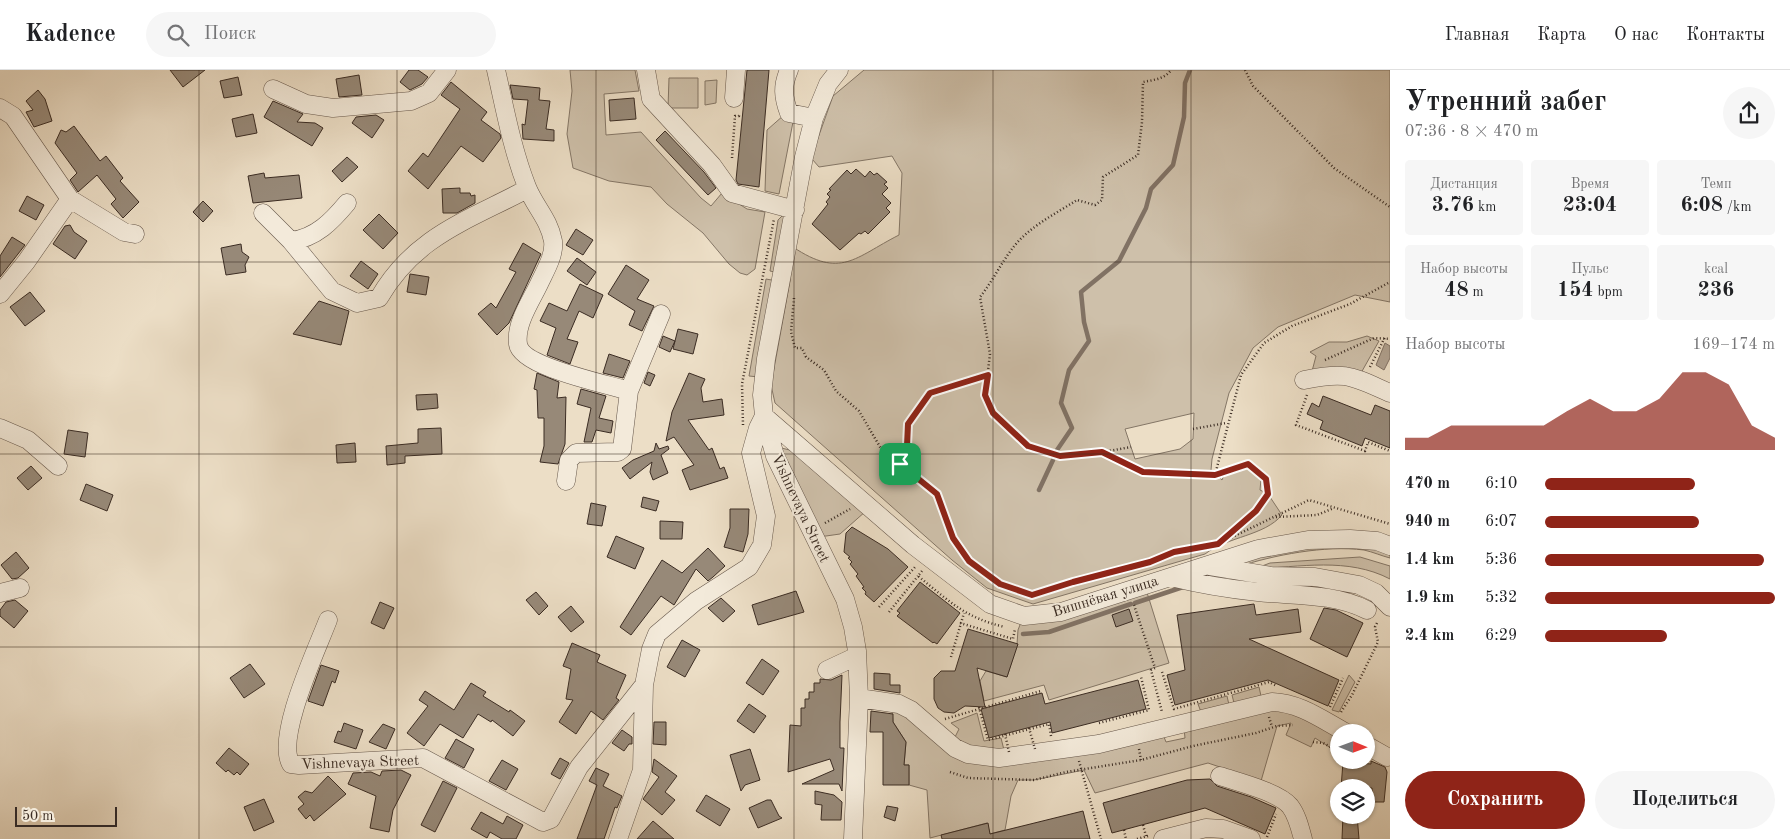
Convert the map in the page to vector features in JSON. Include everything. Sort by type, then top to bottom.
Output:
[{"type":"street","points":[[273,89],[306,104],[333,108],[411,101],[420,99],[429,93],[447,70]]},
{"type":"street","points":[[496,70],[514,151],[528,189],[550,225],[553,244],[550,259],[518,331],[518,345],[525,356],[542,366],[629,391]]},
{"type":"street","points":[[646,70],[651,99],[712,165],[732,193],[795,210]]},
{"type":"street","points":[[736,70],[737,103]]},
{"type":"street","points":[[789,70],[785,79],[782,96],[789,113],[814,118]]},
{"type":"street","name":"Vishnevaya Street","points":[[839,70],[828,84],[814,118],[804,157],[766,359],[762,395],[764,416],[775,456],[845,599],[853,627],[858,656],[859,698],[855,837]]},
{"type":"street","points":[[0,108],[13,116],[70,199],[124,232],[135,234]]},
{"type":"street","points":[[263,213],[291,240],[332,291],[357,303],[379,298],[390,279],[411,256],[439,234],[528,189]]},
{"type":"street","points":[[0,294],[26,262],[70,199]]},
{"type":"street","points":[[291,240],[305,239],[331,222],[347,203]]},
{"type":"street","points":[[566,481],[569,460],[576,453],[618,452],[622,450],[629,391],[661,314]]},
{"type":"street","points":[[1307,384],[1333,374],[1355,377],[1390,393]]},
{"type":"street","points":[[618,839],[642,770],[644,685],[651,649],[657,634],[696,602],[749,567],[762,544],[766,516],[751,453],[758,428],[764,416]]},
{"type":"street","name":"Вишнёвая улица","points":[[764,416],[913,544],[990,604],[1024,616],[1061,612],[1258,549],[1308,540],[1350,539],[1377,541],[1390,546]]},
{"type":"street","points":[[0,428],[28,440],[58,466]]},
{"type":"street","points":[[1207,565],[1271,576],[1315,577],[1359,585],[1376,593],[1389,606]]},
{"type":"street","points":[[1168,577],[1251,591],[1317,596],[1351,602],[1367,610]]},
{"type":"street","points":[[0,593],[20,588]]},
{"type":"street","name":"Vishnevaya Street","points":[[328,620],[290,723],[287,748],[291,764],[423,758],[543,822],[551,819],[579,767],[644,685]]},
{"type":"street","points":[[827,670],[858,656]]},
{"type":"street","points":[[859,698],[884,700],[911,710],[955,748],[968,754],[999,758],[1076,748],[1272,702],[1289,702],[1330,724]]},
{"type":"street","points":[[1375,750],[1387,757]]},
{"type":"street","points":[[1220,776],[1268,793],[1288,804],[1296,815],[1303,839]]},
{"type":"street","points":[[1154,838],[1206,828],[1223,829],[1255,837]]},
{"type":"path","points":[[1131,447],[1060,456],[1028,446],[993,413],[985,395],[990,354],[980,297],[994,280],[1012,248],[1041,222],[1077,200],[1095,205],[1102,200],[1103,177],[1138,155],[1142,122],[1142,82],[1155,80],[1168,74],[1171,70]]},
{"type":"path","points":[[1245,70],[1253,86],[1334,168],[1390,207]]},
{"type":"path","points":[[737,103],[739,116],[735,116],[732,158],[738,159]]},
{"type":"path","points":[[782,279],[790,281],[795,303],[791,332],[795,348],[802,348],[806,357],[824,370],[836,390],[858,411],[883,452],[920,478],[937,494],[953,538],[969,561],[1000,584],[1032,595],[1150,562],[1174,552],[1218,544],[1309,500],[1390,524]]},
{"type":"path","points":[[1215,475],[1240,375],[1264,343],[1292,326],[1350,304],[1390,282]]},
{"type":"path","points":[[1363,381],[1385,337]]},
{"type":"path","points":[[1317,364],[1374,338],[1385,337],[1390,339]]},
{"type":"path","points":[[920,478],[907,446],[908,424],[930,393],[988,375]]},
{"type":"path","points":[[1307,384],[1296,425],[1365,451],[1368,442],[1390,451]]},
{"type":"path","points":[[1193,429],[1227,423]]},
{"type":"path","points":[[1102,452],[1143,472],[1215,475],[1248,464],[1266,479],[1268,494],[1256,511],[1218,544]]},
{"type":"path","points":[[900,464],[910,454]]},
{"type":"path","points":[[820,526],[851,508],[846,502]]},
{"type":"path","points":[[1274,517],[1317,515],[1335,508]]},
{"type":"path","points":[[879,607],[917,564],[923,570],[889,612]]},
{"type":"path","points":[[918,576],[964,613],[982,622],[1016,630],[1013,639],[960,624]]},
{"type":"path","points":[[1132,601],[1155,668],[1151,670],[1162,714]]},
{"type":"path","points":[[1358,683],[1378,642],[1375,627],[1389,606]]},
{"type":"path","points":[[951,657],[964,613]]},
{"type":"path","points":[[1100,723],[1149,710],[1141,677]]},
{"type":"path","points":[[945,719],[1041,691]]},
{"type":"path","points":[[979,708],[988,740],[1049,724],[1051,736],[1059,734]]},
{"type":"path","points":[[950,772],[968,778],[1034,780],[1066,772],[1141,760],[1193,746],[1256,734],[1277,726],[1293,724]]},
{"type":"path","points":[[1029,728],[1035,749]]},
{"type":"path","points":[[1004,734],[1008,752]]},
{"type":"path","points":[[1313,742],[1323,743],[1330,746]]},
{"type":"path","points":[[1076,748],[1101,839]]},
{"type":"path","points":[[1255,837],[1267,838],[1279,807]]},
{"type":"path","points":[[1143,825],[1154,838]]},
{"type":"path","points":[[1124,830],[1126,839]]},
{"type":"shaded area","points":[[570,70],[635,70],[639,91],[604,94],[606,135],[641,132],[701,198],[711,206],[722,193],[747,209],[765,212],[755,269],[747,275],[740,273],[729,264],[703,233],[667,204],[651,187],[609,181],[573,168],[567,134],[572,91]]},
{"type":"shaded area","points":[[864,70],[1390,70],[1390,302],[1355,295],[1278,327],[1253,348],[1229,393],[1212,459],[1211,470],[1222,480],[1224,475],[1248,468],[1261,479],[1260,490],[1268,494],[1282,515],[1266,527],[1225,543],[1205,554],[1033,604],[987,588],[952,560],[775,403],[771,385],[790,281],[793,247],[809,257],[823,262],[847,262],[899,235],[902,173],[892,156],[819,167],[812,159],[833,96]],"holes":[[[1194,413],[1193,439],[1180,449],[1135,459],[1125,429]]]},
{"type":"shaded area","points":[[669,78],[698,78],[698,108],[668,108]]},
{"type":"shaded area","points":[[717,80],[716,103],[705,105],[705,81]]},
{"type":"shaded area","points":[[784,115],[793,122],[779,194],[765,191],[767,130]]},
{"type":"shaded area","points":[[785,213],[779,273],[770,271],[778,220]]},
{"type":"shaded area","points":[[766,279],[777,281],[759,377],[749,376]]},
{"type":"shaded area","points":[[1367,336],[1379,341],[1361,373],[1311,375],[1316,356],[1310,352],[1329,342],[1347,342]]},
{"type":"shaded area","points":[[1385,343],[1390,346],[1390,358],[1384,370],[1376,365]]},
{"type":"shaded area","points":[[777,447],[794,451],[866,511],[840,534],[819,537]]},
{"type":"shaded area","points":[[1348,542],[1390,550],[1390,558],[1364,550],[1316,550],[1283,555],[1237,567],[1258,553]]},
{"type":"shaded area","points":[[1360,557],[1390,566],[1390,579],[1374,572],[1341,566],[1306,565],[1254,569],[1270,563]]},
{"type":"shaded area","points":[[1145,586],[1169,663],[1049,700],[1044,685],[984,701],[980,681],[986,671],[1007,677],[1023,617]]},
{"type":"shaded area","points":[[1349,675],[1355,682],[1339,712],[1332,710]]},
{"type":"shaded area","points":[[1259,687],[1261,696],[1234,703],[1232,695]]},
{"type":"shaded area","points":[[1227,696],[1229,705],[1201,712],[1198,704]]},
{"type":"shaded area","points":[[1274,705],[1330,729],[1330,747],[1315,738],[1311,747],[1286,735],[1291,723],[1277,726],[1261,781],[1208,763],[1095,793],[1084,770],[1034,780],[1018,780],[1011,796],[1005,830],[990,834],[987,823],[930,838],[927,790],[909,785],[909,765],[904,765],[906,742],[893,722],[892,710],[909,716],[965,759],[1162,732],[1166,742],[1185,738],[1184,728]]},
{"type":"shaded area","points":[[977,713],[984,741],[1001,738],[1004,750],[970,747],[954,739],[959,729],[951,723]]},
{"type":"building","points":[[170,70],[205,70],[183,87]]},
{"type":"building","points":[[409,70],[418,70],[428,77],[422,84],[410,90],[400,82]]},
{"type":"building","points":[[747,70],[769,70],[759,187],[738,184],[736,180]]},
{"type":"building","points":[[359,75],[362,95],[339,97],[336,79]]},
{"type":"building","points":[[238,77],[242,95],[224,98],[220,81]]},
{"type":"building","points":[[451,82],[487,112],[481,120],[500,134],[501,138],[483,162],[461,146],[428,189],[408,171],[423,153],[428,157],[460,109],[441,95]]},
{"type":"building","points":[[510,85],[540,88],[539,100],[550,101],[546,129],[554,130],[554,141],[523,139],[522,124],[525,125],[528,100],[513,99]]},
{"type":"building","points":[[38,90],[45,99],[52,121],[34,127],[26,112],[33,110],[26,101]]},
{"type":"building","points":[[634,98],[636,119],[610,121],[609,100]]},
{"type":"building","points":[[273,101],[303,114],[297,122],[315,123],[323,128],[312,146],[264,117]]},
{"type":"building","points":[[253,114],[257,133],[236,137],[232,119]]},
{"type":"building","points":[[376,115],[384,120],[372,138],[352,123],[356,117]]},
{"type":"building","points":[[74,126],[100,161],[106,156],[123,178],[120,181],[139,202],[123,218],[111,204],[116,199],[97,175],[78,192],[70,180],[77,173],[55,143],[61,130],[66,132]]},
{"type":"building","points":[[665,131],[704,172],[716,188],[708,195],[656,140]]},
{"type":"building","points":[[347,157],[358,167],[342,182],[332,171]]},
{"type":"building","points":[[856,169],[865,177],[870,171],[874,175],[877,173],[887,182],[884,184],[888,188],[882,194],[891,203],[886,208],[890,212],[868,234],[865,231],[861,234],[859,233],[840,250],[812,224],[828,204],[826,202],[830,197],[827,194],[831,190],[829,189],[847,170],[851,174]]},
{"type":"building","points":[[264,173],[265,178],[299,175],[302,198],[253,203],[248,176]]},
{"type":"building","points":[[460,188],[460,193],[470,193],[471,196],[475,195],[475,203],[457,213],[443,213],[442,189]]},
{"type":"building","points":[[27,196],[44,205],[36,220],[19,211]]},
{"type":"building","points":[[203,201],[213,211],[203,222],[193,212]]},
{"type":"building","points":[[379,214],[398,233],[383,249],[363,230]]},
{"type":"building","points":[[70,225],[74,232],[87,241],[75,259],[53,244],[65,226]]},
{"type":"building","points":[[576,229],[593,240],[583,255],[566,245]]},
{"type":"building","points":[[12,237],[25,245],[0,277],[0,256]]},
{"type":"building","points":[[523,243],[541,254],[509,323],[497,335],[478,314],[491,303],[496,308],[516,272],[509,269]]},
{"type":"building","points":[[241,244],[242,252],[249,257],[245,265],[246,272],[226,275],[221,248]]},
{"type":"building","points":[[577,258],[596,272],[587,285],[567,271]]},
{"type":"building","points":[[361,261],[378,274],[368,289],[350,276]]},
{"type":"building","points":[[626,265],[649,280],[637,299],[654,306],[642,331],[629,325],[635,311],[608,294]]},
{"type":"building","points":[[410,274],[429,277],[426,295],[407,292]]},
{"type":"building","points":[[580,284],[603,295],[593,318],[579,311],[567,339],[578,342],[570,364],[547,355],[556,328],[540,321],[549,303],[567,311]]},
{"type":"building","points":[[30,292],[45,311],[25,326],[10,307]]},
{"type":"building","points":[[319,301],[349,311],[341,345],[293,334]]},
{"type":"building","points":[[678,329],[698,334],[693,354],[673,349]]},
{"type":"building","points":[[663,336],[675,341],[670,352],[659,347]]},
{"type":"building","points":[[609,354],[630,361],[623,378],[603,373]]},
{"type":"building","points":[[648,372],[655,375],[650,386],[644,383]]},
{"type":"building","points":[[537,373],[559,382],[557,398],[566,397],[565,444],[558,464],[540,462],[544,446],[544,418],[538,418],[537,390],[534,389]]},
{"type":"building","points":[[689,373],[705,379],[701,388],[703,402],[722,399],[724,415],[688,420],[709,450],[712,448],[720,469],[724,467],[728,478],[690,490],[682,470],[694,465],[674,437],[666,441],[672,412]]},
{"type":"building","points":[[581,389],[606,396],[599,418],[613,421],[611,433],[596,430],[592,442],[584,442],[591,408],[577,404]]},
{"type":"building","points":[[437,394],[438,408],[417,410],[416,395]]},
{"type":"building","points":[[1323,396],[1371,415],[1375,405],[1390,411],[1390,448],[1365,438],[1362,446],[1320,429],[1323,421],[1307,414],[1312,403],[1319,407]]},
{"type":"building","points":[[441,428],[442,454],[405,456],[405,463],[387,465],[386,446],[418,443],[418,429]]},
{"type":"building","points":[[68,430],[88,433],[85,457],[64,454]]},
{"type":"building","points":[[355,443],[356,462],[337,463],[336,445]]},
{"type":"building","points":[[656,443],[659,449],[668,446],[669,449],[661,455],[668,473],[653,480],[650,472],[652,462],[630,479],[622,468],[633,460],[654,451]]},
{"type":"building","points":[[31,466],[42,478],[28,490],[17,478]]},
{"type":"building","points":[[86,484],[113,495],[107,511],[80,500]]},
{"type":"building","points":[[643,497],[659,501],[656,511],[641,507]]},
{"type":"building","points":[[591,503],[606,506],[602,526],[587,524]]},
{"type":"building","points":[[730,509],[749,509],[748,534],[743,552],[724,547],[730,528]]},
{"type":"building","points":[[660,521],[683,522],[682,539],[660,539]]},
{"type":"building","points":[[852,527],[888,549],[908,567],[874,602],[865,594],[866,592],[862,588],[864,587],[856,576],[858,574],[850,564],[852,562],[848,558],[850,557],[844,552],[846,533]]},
{"type":"building","points":[[616,536],[644,548],[635,569],[607,557]]},
{"type":"building","points":[[708,548],[725,566],[713,577],[708,581],[696,569],[674,605],[661,596],[631,635],[620,627],[662,560],[682,573]]},
{"type":"building","points":[[16,552],[29,568],[18,578],[12,579],[1,565]]},
{"type":"building","points":[[920,582],[960,613],[937,644],[897,616],[900,613],[897,611]]},
{"type":"building","points":[[796,591],[804,612],[758,625],[752,605]]},
{"type":"building","points":[[536,592],[548,606],[539,615],[526,600]]},
{"type":"building","points":[[721,598],[735,611],[723,622],[708,608]]},
{"type":"building","points":[[15,600],[28,611],[14,628],[0,616],[0,610],[6,602]]},
{"type":"building","points":[[380,602],[394,608],[384,629],[371,623]]},
{"type":"building","points":[[1254,604],[1256,615],[1298,609],[1301,632],[1249,639],[1339,680],[1328,706],[1268,680],[1175,705],[1167,675],[1185,670],[1177,615]]},
{"type":"building","points":[[571,606],[584,622],[571,632],[558,617]]},
{"type":"building","points":[[1324,608],[1336,610],[1363,623],[1347,657],[1310,639]]},
{"type":"building","points":[[1129,609],[1133,621],[1116,627],[1112,615]]},
{"type":"building","points":[[968,629],[1018,644],[1007,677],[977,668],[985,707],[965,706],[954,713],[944,712],[938,708],[934,699],[934,678],[941,671],[955,671]]},
{"type":"building","points":[[682,640],[700,650],[685,677],[667,667]]},
{"type":"building","points":[[572,643],[600,655],[597,662],[626,675],[616,698],[619,700],[603,720],[591,711],[576,734],[559,722],[573,700],[566,699],[571,669],[563,666]]},
{"type":"building","points":[[762,659],[779,671],[763,695],[746,683]]},
{"type":"building","points":[[250,664],[265,684],[244,698],[230,678]]},
{"type":"building","points":[[321,665],[339,671],[335,683],[332,681],[323,706],[308,701]]},
{"type":"building","points":[[874,673],[890,674],[890,685],[900,685],[900,693],[874,689]]},
{"type":"building","points":[[842,675],[840,748],[844,748],[842,791],[839,784],[802,784],[834,770],[830,759],[788,772],[790,725],[801,726],[801,708],[805,708],[805,699],[809,699],[809,692],[814,692],[814,683],[820,683],[820,679],[831,680]]},
{"type":"building","points":[[1138,680],[1146,709],[1052,733],[1050,722],[989,738],[981,709],[1042,693],[1045,704]]},
{"type":"building","points":[[471,683],[486,692],[483,696],[509,712],[510,710],[525,721],[513,736],[492,720],[491,722],[478,714],[463,738],[440,724],[424,746],[407,733],[428,706],[419,700],[425,691],[454,710]]},
{"type":"building","points":[[749,704],[766,716],[754,733],[737,721]]},
{"type":"building","points":[[871,711],[893,714],[893,722],[906,742],[904,765],[909,765],[909,785],[883,785],[883,732],[870,732]]},
{"type":"building","points":[[654,722],[666,722],[666,745],[653,744]]},
{"type":"building","points":[[344,723],[363,730],[356,749],[334,742],[338,731],[341,732]]},
{"type":"building","points":[[383,724],[395,729],[386,749],[369,742]]},
{"type":"building","points":[[622,730],[632,737],[632,744],[629,744],[624,751],[612,743]]},
{"type":"building","points":[[456,739],[474,749],[464,768],[445,758]]},
{"type":"building","points":[[229,748],[249,764],[240,775],[237,772],[234,775],[228,770],[226,772],[216,763]]},
{"type":"building","points":[[750,749],[760,780],[745,785],[741,791],[730,755]]},
{"type":"building","points":[[560,758],[569,763],[560,779],[551,774]]},
{"type":"building","points":[[654,759],[677,776],[665,792],[675,800],[662,815],[643,799],[659,777],[652,772]]},
{"type":"building","points":[[502,760],[518,769],[506,790],[489,781]]},
{"type":"building","points":[[1375,763],[1385,767],[1387,772],[1384,802],[1375,802],[1375,779],[1342,779],[1342,769],[1375,769]]},
{"type":"building","points":[[596,768],[609,774],[603,786],[622,796],[617,808],[615,807],[604,839],[577,839],[597,785],[589,781]]},
{"type":"building","points":[[401,770],[411,775],[393,810],[389,832],[370,828],[376,796],[348,784],[353,773],[371,772],[380,776],[382,771]]},
{"type":"building","points":[[328,776],[346,794],[314,821],[310,815],[306,819],[298,809],[304,804],[298,797],[305,791],[312,793]]},
{"type":"building","points":[[1210,779],[1217,786],[1251,797],[1276,808],[1265,834],[1205,808],[1112,833],[1103,803],[1187,780]]},
{"type":"building","points":[[443,781],[457,788],[435,832],[421,825]]},
{"type":"building","points":[[815,791],[834,795],[842,802],[841,820],[821,820],[822,805],[815,804]]},
{"type":"building","points":[[706,795],[730,809],[720,826],[696,811]]},
{"type":"building","points":[[264,799],[274,822],[254,831],[244,807]]},
{"type":"building","points":[[771,800],[779,816],[782,818],[758,828],[749,808]]},
{"type":"building","points":[[887,806],[898,808],[895,821],[884,817]]},
{"type":"building","points":[[1083,811],[1090,839],[942,839],[941,835],[988,823],[990,834]]},
{"type":"building","points":[[481,812],[503,824],[507,816],[523,825],[516,839],[502,839],[490,832],[487,838],[471,829]]},
{"type":"building","points":[[653,821],[674,839],[637,839]]},
{"type":"building","points":[[1343,824],[1358,824],[1359,839],[1342,839]]},
{"type":"waterway","points":[[1057,450],[1072,428],[1061,403],[1069,370],[1089,341],[1084,322],[1081,292],[1119,261],[1146,208],[1151,189],[1173,165],[1184,117],[1185,83],[1190,70]]},
{"type":"waterway","points":[[1039,490],[1053,460]]},
{"type":"waterway","points":[[1135,603],[1183,587]]},
{"type":"waterway","points":[[1023,634],[1049,632],[1131,604]]},
{"type":"route","points":[[988,375],[985,395],[993,413],[1028,446],[1060,456],[1102,452],[1143,472],[1215,475],[1235,470],[1248,464],[1266,479],[1268,494],[1256,511],[1218,544],[1174,552],[1150,562],[1032,595],[1000,584],[969,561],[953,538],[937,494],[920,478],[900,464],[910,454],[907,446],[908,424],[930,393],[988,375]]}]
